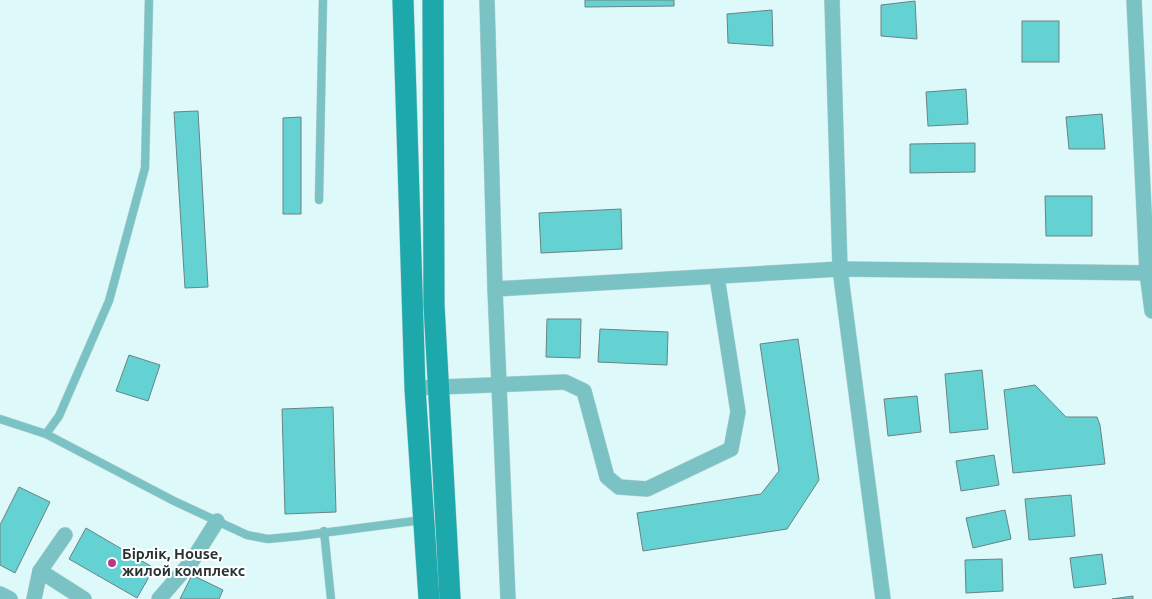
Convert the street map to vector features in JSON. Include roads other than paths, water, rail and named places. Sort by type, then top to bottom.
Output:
[{"type":"main road","points":[[403,0],[415,388],[429,599]]},
{"type":"main road","points":[[432,0],[434,305],[450,599]]},
{"type":"street","points":[[487,0],[494,290],[508,599]]},
{"type":"street","points":[[832,0],[840,269],[882,599]]},
{"type":"street","points":[[1134,0],[1152,312]]},
{"type":"street","points":[[494,290],[840,269],[1150,273]]},
{"type":"street","points":[[415,388],[565,382],[584,391],[607,477],[619,487],[648,488],[732,449],[738,412],[717,277]]},
{"type":"street","points":[[159,599],[192,561],[218,521]]},
{"type":"street","points":[[34,599],[40,571],[65,535]]},
{"type":"street","points":[[40,571],[84,599]]},
{"type":"street","points":[[0,594],[10,599]]},
{"type":"lane","points":[[46,434],[59,416],[109,301],[145,168],[149,0]]},
{"type":"lane","points":[[318,200],[323,0]]},
{"type":"lane","points":[[0,419],[46,434],[247,535],[268,539],[424,520]]},
{"type":"lane","points":[[324,531],[331,599]]},
{"type":"place","name":"Бірлік, House, жилой комплекс","points":[[112,563]]}]
